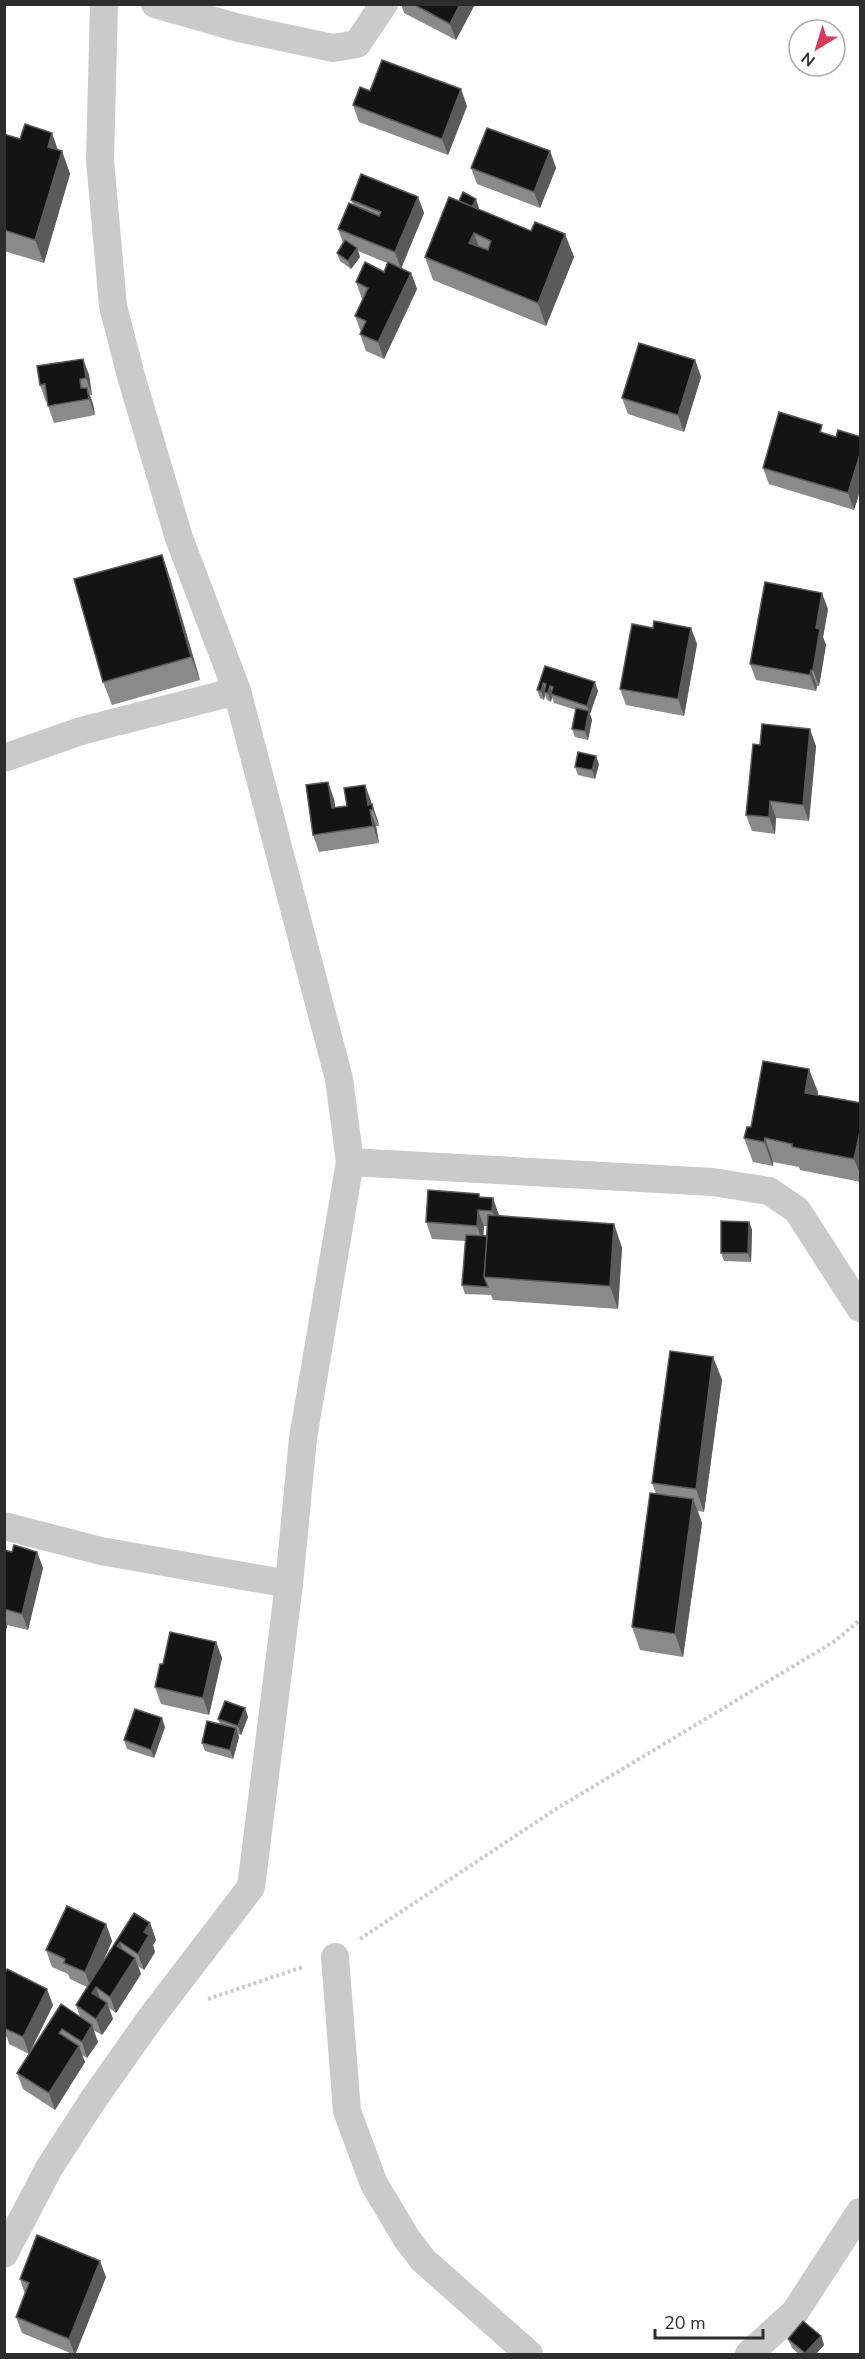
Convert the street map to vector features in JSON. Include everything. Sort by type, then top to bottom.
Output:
[{"type":"street","points":[[4,2254],[50,2168],[93,2100],[150,2019],[251,1887],[289,1584],[303,1438],[350,1162],[339,1078],[237,691],[179,538],[130,375],[113,306],[100,160],[104,4]]},
{"type":"street","points":[[155,4],[239,28],[333,48],[357,44],[384,4]]},
{"type":"street","points":[[4,758],[81,731],[237,691]]},
{"type":"street","points":[[350,1162],[713,1182],[769,1191],[797,1210],[861,1308]]},
{"type":"street","points":[[4,1526],[101,1551],[289,1584]]},
{"type":"street","points":[[335,1957],[347,2111],[374,2184],[423,2260],[529,2355]]},
{"type":"street","points":[[749,2355],[795,2312],[861,2212]]},
{"type":"path","points":[[204,2001],[335,1957],[556,1809],[835,1641],[861,1620]]},
{"type":"building","points":[[413,4],[460,4],[450,24]]},
{"type":"building","points":[[382,60],[461,89],[442,139],[353,105],[360,87],[370,91]]},
{"type":"building","points":[[25,124],[52,133],[48,147],[62,151],[35,240],[4,230],[4,134],[20,139]]},
{"type":"building","points":[[487,128],[550,151],[534,192],[471,168]]},
{"type":"building","points":[[361,174],[418,197],[395,252],[338,229],[349,203],[379,216],[381,212],[351,200]]},
{"type":"building","points":[[463,192],[476,199],[472,207],[459,201]]},
{"type":"building","points":[[449,197],[531,231],[535,222],[565,234],[538,303],[425,257]],"holes":[[[474,233],[491,241],[488,250],[469,243]]]},
{"type":"building","points":[[345,240],[357,248],[348,261],[337,253]]},
{"type":"building","points":[[365,262],[384,272],[388,262],[411,273],[378,342],[360,334],[366,321],[355,316],[368,288],[356,282]]},
{"type":"building","points":[[639,343],[695,360],[678,415],[622,398]]},
{"type":"building","points":[[83,359],[86,378],[80,379],[81,388],[87,388],[89,399],[48,406],[45,384],[40,385],[37,366]]},
{"type":"building","points":[[779,412],[822,425],[820,432],[836,437],[838,430],[861,437],[861,451],[848,493],[763,468]]},
{"type":"building","points":[[162,555],[191,657],[103,682],[74,579]]},
{"type":"building","points":[[765,582],[822,593],[816,628],[820,629],[813,670],[810,675],[750,664]]},
{"type":"building","points":[[654,621],[691,628],[678,699],[620,689],[632,624],[653,628]]},
{"type":"building","points":[[545,666],[595,682],[587,706],[551,694],[553,687],[550,686],[548,693],[544,692],[546,684],[543,683],[541,691],[537,690]]},
{"type":"building","points":[[576,708],[589,711],[585,731],[572,729]]},
{"type":"building","points":[[762,724],[810,729],[803,805],[770,801],[769,817],[746,815],[753,744],[760,745]]},
{"type":"building","points":[[578,752],[596,756],[592,770],[575,767]]},
{"type":"building","points":[[328,782],[332,808],[347,806],[344,788],[365,785],[368,805],[372,804],[373,810],[370,810],[373,826],[313,835],[306,785]]},
{"type":"building","points":[[763,1061],[809,1069],[805,1093],[861,1103],[861,1127],[854,1159],[792,1147],[792,1144],[765,1138],[764,1142],[744,1138],[747,1127],[751,1127]]},
{"type":"building","points":[[428,1190],[479,1194],[479,1197],[493,1198],[492,1211],[478,1210],[477,1226],[426,1222]]},
{"type":"building","points":[[488,1215],[614,1224],[610,1286],[484,1277]]},
{"type":"building","points":[[721,1221],[749,1222],[748,1253],[721,1253]]},
{"type":"building","points":[[466,1235],[487,1236],[484,1277],[488,1287],[462,1285]]},
{"type":"building","points":[[670,1351],[713,1357],[696,1489],[652,1483]]},
{"type":"building","points":[[650,1493],[693,1499],[675,1634],[632,1627]]},
{"type":"building","points":[[14,1545],[37,1552],[22,1614],[4,1609],[4,1550],[12,1552]]},
{"type":"building","points":[[170,1632],[216,1642],[203,1698],[155,1687]]},
{"type":"building","points":[[225,1701],[245,1708],[238,1726],[218,1719]]},
{"type":"building","points":[[135,1709],[162,1718],[151,1750],[124,1740]]},
{"type":"building","points":[[207,1721],[236,1728],[230,1750],[202,1743]]},
{"type":"building","points":[[67,1906],[106,1924],[85,1972],[64,1963],[65,1959],[46,1950]]},
{"type":"building","points":[[134,1913],[150,1923],[144,1932],[149,1935],[138,1954],[120,1942],[117,1946],[135,1958],[110,1997],[96,1987],[92,1993],[107,2003],[96,2019],[76,2005]]},
{"type":"building","points":[[7,1969],[47,1989],[23,2037],[4,2028],[4,1974]]},
{"type":"building","points":[[61,2004],[92,2025],[82,2042],[62,2029],[59,2033],[79,2046],[49,2093],[17,2073]]},
{"type":"building","points":[[37,2235],[100,2261],[69,2339],[16,2317],[29,2283],[20,2279]]},
{"type":"building","points":[[803,2321],[821,2336],[805,2353],[788,2339]]}]
